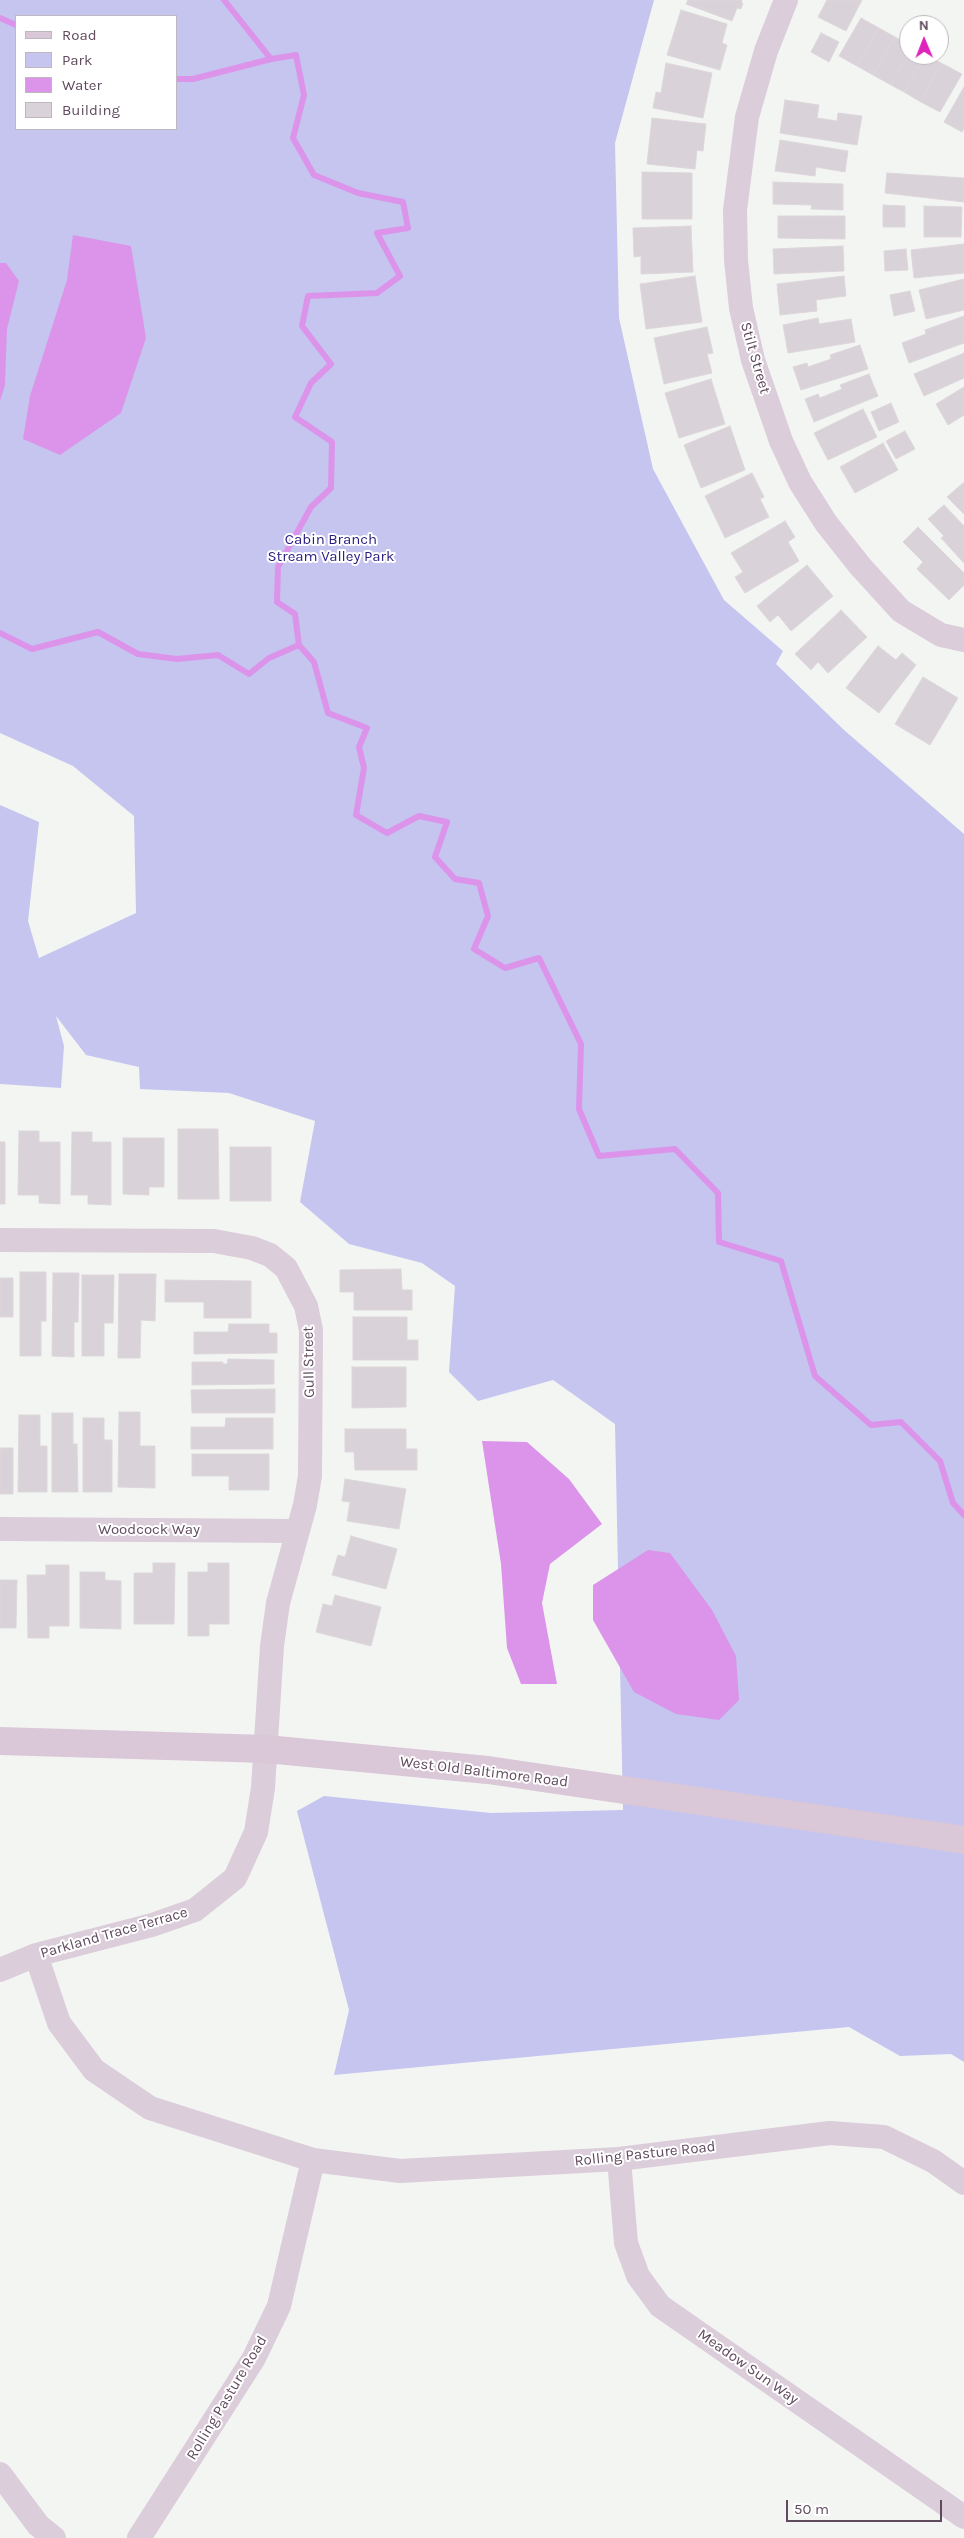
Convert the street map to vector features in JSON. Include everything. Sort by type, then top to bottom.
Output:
[{"type":"street","name":"Stilt Street","points":[[786,0],[766,51],[746,117],[736,210],[736,260],[741,308],[753,360],[781,441],[800,482],[826,523],[860,566],[901,611],[941,635],[964,640]]},
{"type":"street","name":"Gull Street","points":[[0,1240],[214,1241],[252,1248],[270,1255],[286,1268],[306,1306],[311,1330],[310,1476],[298,1531],[278,1602],[272,1646],[266,1749]]},
{"type":"street","name":"Woodcock Way","points":[[0,1529],[298,1531]]},
{"type":"street","name":"West Old Baltimore Road","points":[[0,1741],[266,1749],[488,1770],[964,1840]]},
{"type":"street","name":"Parkland Trace Terrace","points":[[0,1970],[36,1955],[152,1925],[195,1910],[235,1878],[256,1832],[266,1749]]},
{"type":"street","name":"Rolling Pasture Road","points":[[36,1955],[59,2023],[94,2070],[150,2108],[314,2160],[400,2171],[619,2159],[830,2133],[884,2137],[933,2161],[964,2183]]},
{"type":"street","name":"Meadow Sun Way","points":[[619,2159],[626,2243],[638,2276],[660,2306],[964,2517]]},
{"type":"street","name":"Rolling Pasture Road","points":[[139,2538],[254,2358],[279,2306],[314,2160]]},
{"type":"street","points":[[0,2474],[38,2525],[54,2538]]},
{"type":"green space","name":"Cabin Branch Stream Valley Park","points":[[0,0],[654,0],[615,143],[619,318],[653,469],[724,600],[783,651],[776,664],[844,730],[964,834],[964,2062],[951,2054],[900,2056],[849,2027],[334,2075],[349,2010],[297,1811],[324,1796],[491,1813],[623,1810],[615,1424],[553,1380],[478,1401],[449,1372],[455,1286],[422,1263],[349,1244],[300,1202],[315,1121],[229,1093],[140,1089],[139,1067],[86,1055],[56,1016],[64,1046],[61,1088],[0,1084],[0,805],[39,822],[28,921],[39,958],[136,913],[134,816],[73,766],[0,733]]},
{"type":"water","points":[[73,235],[131,246],[146,338],[121,413],[60,455],[23,439],[30,396],[67,280]]},
{"type":"water","points":[[0,263],[6,263],[19,281],[7,329],[5,385],[0,401]]},
{"type":"water","points":[[482,1441],[527,1442],[569,1479],[602,1524],[550,1564],[542,1603],[557,1684],[521,1684],[507,1648],[501,1564]]},
{"type":"water","points":[[648,1550],[670,1553],[712,1610],[736,1656],[739,1700],[719,1720],[676,1714],[634,1692],[593,1620],[593,1585]]},
{"type":"building","points":[[688,0],[742,0],[741,3],[743,3],[741,9],[737,8],[732,21],[686,4]]},
{"type":"building","points":[[827,0],[862,0],[846,31],[818,17]]},
{"type":"building","points":[[681,10],[727,24],[722,43],[727,45],[720,70],[667,55]]},
{"type":"building","points":[[861,18],[879,28],[857,66],[839,56]]},
{"type":"building","points":[[879,28],[895,37],[873,75],[857,66]]},
{"type":"building","points":[[821,33],[839,42],[829,62],[811,52]]},
{"type":"building","points":[[895,37],[899,39],[899,65],[903,65],[891,85],[873,75]]},
{"type":"building","points":[[666,63],[712,73],[703,118],[653,108],[656,92],[661,93]]},
{"type":"building","points":[[903,65],[919,65],[904,92],[891,85]]},
{"type":"building","points":[[919,65],[940,65],[921,102],[904,92]]},
{"type":"building","points":[[940,65],[945,65],[962,74],[940,112],[921,102]]},
{"type":"building","points":[[964,87],[964,128],[962,132],[944,122]]},
{"type":"building","points":[[785,100],[819,105],[817,118],[837,121],[838,113],[862,116],[857,145],[780,133]]},
{"type":"building","points":[[652,118],[706,124],[703,151],[697,150],[695,169],[647,164]]},
{"type":"building","points":[[780,140],[848,151],[845,172],[816,167],[815,176],[775,171]]},
{"type":"building","points":[[642,172],[692,173],[692,219],[642,219]]},
{"type":"building","points":[[887,173],[964,178],[964,202],[885,193]]},
{"type":"building","points":[[773,182],[843,184],[843,210],[811,209],[812,205],[773,204]]},
{"type":"building","points":[[883,205],[905,206],[905,227],[883,227]]},
{"type":"building","points":[[924,206],[962,207],[961,237],[924,237]]},
{"type":"building","points":[[778,216],[845,216],[845,239],[778,238]]},
{"type":"building","points":[[691,226],[693,272],[641,274],[641,256],[634,257],[633,228]]},
{"type":"building","points":[[964,244],[964,273],[914,278],[911,250]]},
{"type":"building","points":[[843,246],[844,271],[774,274],[773,249]]},
{"type":"building","points":[[906,249],[908,270],[885,271],[884,251]]},
{"type":"building","points":[[695,276],[702,322],[646,329],[640,284]]},
{"type":"building","points":[[844,276],[846,296],[816,300],[817,311],[780,315],[777,284]]},
{"type":"building","points":[[964,279],[964,310],[926,319],[919,290]]},
{"type":"building","points":[[910,291],[915,311],[894,316],[890,295]]},
{"type":"building","points":[[964,316],[964,343],[909,363],[902,343],[926,334],[925,330]]},
{"type":"building","points":[[818,318],[819,324],[851,319],[855,342],[788,353],[783,325]]},
{"type":"building","points":[[707,327],[713,353],[707,354],[712,373],[664,384],[654,338]]},
{"type":"building","points":[[860,345],[868,369],[801,390],[793,367],[807,363],[808,367],[831,359],[830,355]]},
{"type":"building","points":[[964,353],[964,378],[924,396],[914,374]]},
{"type":"building","points":[[869,374],[878,396],[814,422],[805,399],[818,394],[820,398],[842,389],[840,385]]},
{"type":"building","points":[[711,379],[725,424],[679,438],[665,393]]},
{"type":"building","points":[[964,387],[964,415],[948,425],[936,404]]},
{"type":"building","points":[[891,403],[899,422],[879,431],[871,412]]},
{"type":"building","points":[[863,409],[877,437],[828,460],[814,433]]},
{"type":"building","points":[[730,426],[745,470],[701,488],[684,445]]},
{"type":"building","points":[[905,431],[915,449],[896,459],[886,441]]},
{"type":"building","points":[[883,443],[898,470],[855,493],[840,467]]},
{"type":"building","points":[[752,473],[764,497],[760,499],[769,517],[725,538],[705,496]]},
{"type":"building","points":[[964,484],[964,514],[947,497]]},
{"type":"building","points":[[944,505],[964,526],[964,563],[941,538],[944,536],[928,519]]},
{"type":"building","points":[[785,521],[795,537],[788,542],[799,561],[745,593],[735,577],[743,572],[731,553]]},
{"type":"building","points":[[918,527],[964,573],[964,585],[949,600],[917,569],[923,562],[903,542]]},
{"type":"building","points":[[807,565],[833,596],[791,631],[778,615],[770,622],[757,606]]},
{"type":"building","points":[[841,610],[867,637],[828,673],[818,662],[811,670],[795,654]]},
{"type":"building","points":[[878,646],[896,660],[902,653],[916,665],[879,713],[846,688]]},
{"type":"building","points":[[923,677],[958,698],[930,745],[895,724]]},
{"type":"building","points":[[178,1129],[218,1129],[219,1199],[178,1199]]},
{"type":"building","points":[[19,1131],[39,1131],[39,1142],[60,1142],[60,1204],[39,1203],[39,1195],[18,1195]]},
{"type":"building","points":[[72,1132],[92,1132],[92,1142],[111,1142],[111,1205],[88,1204],[88,1195],[71,1195]]},
{"type":"building","points":[[123,1138],[164,1138],[164,1187],[149,1187],[149,1195],[123,1194]]},
{"type":"building","points":[[0,1142],[5,1142],[5,1204],[0,1204]]},
{"type":"building","points":[[230,1147],[271,1147],[271,1201],[230,1201]]},
{"type":"building","points":[[401,1269],[402,1290],[412,1290],[412,1310],[354,1310],[354,1292],[340,1292],[340,1270]]},
{"type":"building","points":[[20,1272],[46,1272],[46,1321],[41,1321],[41,1356],[20,1356]]},
{"type":"building","points":[[53,1273],[79,1273],[78,1322],[74,1322],[74,1357],[52,1356]]},
{"type":"building","points":[[119,1274],[156,1274],[155,1321],[141,1320],[140,1358],[118,1358]]},
{"type":"building","points":[[82,1275],[114,1275],[113,1323],[104,1323],[104,1356],[82,1356]]},
{"type":"building","points":[[0,1278],[13,1278],[13,1317],[0,1317]]},
{"type":"building","points":[[165,1280],[251,1281],[251,1318],[204,1318],[204,1302],[165,1302]]},
{"type":"building","points":[[353,1317],[407,1317],[407,1340],[418,1340],[418,1360],[353,1360]]},
{"type":"building","points":[[229,1324],[269,1324],[269,1333],[277,1333],[277,1353],[194,1354],[194,1332],[228,1332]]},
{"type":"building","points":[[228,1359],[274,1360],[274,1384],[192,1385],[192,1362],[223,1362],[223,1364],[227,1364]]},
{"type":"building","points":[[352,1367],[406,1367],[406,1407],[352,1408]]},
{"type":"building","points":[[275,1389],[275,1413],[192,1413],[191,1390]]},
{"type":"building","points":[[119,1412],[140,1412],[140,1446],[155,1446],[155,1488],[118,1487]]},
{"type":"building","points":[[52,1413],[73,1413],[73,1444],[77,1444],[78,1492],[52,1492]]},
{"type":"building","points":[[19,1415],[40,1415],[40,1446],[47,1446],[47,1492],[18,1492]]},
{"type":"building","points":[[83,1418],[104,1418],[104,1440],[112,1440],[112,1492],[83,1492]]},
{"type":"building","points":[[226,1418],[273,1418],[273,1449],[191,1449],[191,1427],[225,1427]]},
{"type":"building","points":[[345,1429],[406,1429],[406,1449],[417,1449],[417,1470],[355,1470],[354,1452],[345,1452]]},
{"type":"building","points":[[0,1448],[13,1448],[13,1494],[0,1494]]},
{"type":"building","points":[[192,1454],[269,1454],[269,1490],[229,1490],[229,1476],[192,1476]]},
{"type":"building","points":[[345,1479],[406,1489],[399,1529],[347,1521],[350,1502],[342,1501]]},
{"type":"building","points":[[351,1536],[397,1549],[386,1589],[332,1575],[338,1555],[345,1557]]},
{"type":"building","points":[[153,1563],[175,1563],[174,1624],[134,1624],[134,1573],[153,1573]]},
{"type":"building","points":[[208,1563],[229,1563],[229,1624],[209,1624],[209,1636],[188,1636],[188,1572],[208,1572]]},
{"type":"building","points":[[46,1565],[69,1565],[69,1626],[49,1626],[49,1638],[28,1638],[27,1575],[46,1575]]},
{"type":"building","points":[[80,1572],[105,1572],[105,1580],[121,1581],[121,1629],[80,1628]]},
{"type":"building","points":[[0,1580],[17,1580],[16,1628],[0,1628]]},
{"type":"building","points":[[335,1595],[381,1607],[371,1646],[316,1632],[323,1604],[332,1606]]},
{"type":"waterway","points":[[224,0],[271,59],[296,55],[304,95],[293,138],[314,175],[358,193],[403,202],[408,228],[377,233],[400,276],[377,293],[308,296],[302,326],[331,364],[311,383],[295,417],[332,442],[331,488],[311,507],[278,567],[277,602],[295,614],[299,645]]},
{"type":"waterway","points":[[0,18],[15,25]]},
{"type":"waterway","points":[[178,79],[193,79],[271,59]]},
{"type":"waterway","points":[[0,633],[32,649],[98,632],[138,654],[177,659],[218,655],[249,674],[269,658],[299,645],[314,662],[328,713],[367,728],[359,747],[364,768],[356,815],[387,833],[419,816],[447,822],[435,857],[455,879],[479,883],[488,916],[474,949],[505,968],[539,958],[581,1044],[579,1109],[599,1156],[675,1149],[718,1193],[719,1242],[781,1261],[815,1376],[871,1425],[901,1422],[940,1461],[953,1503],[964,1515]]}]
